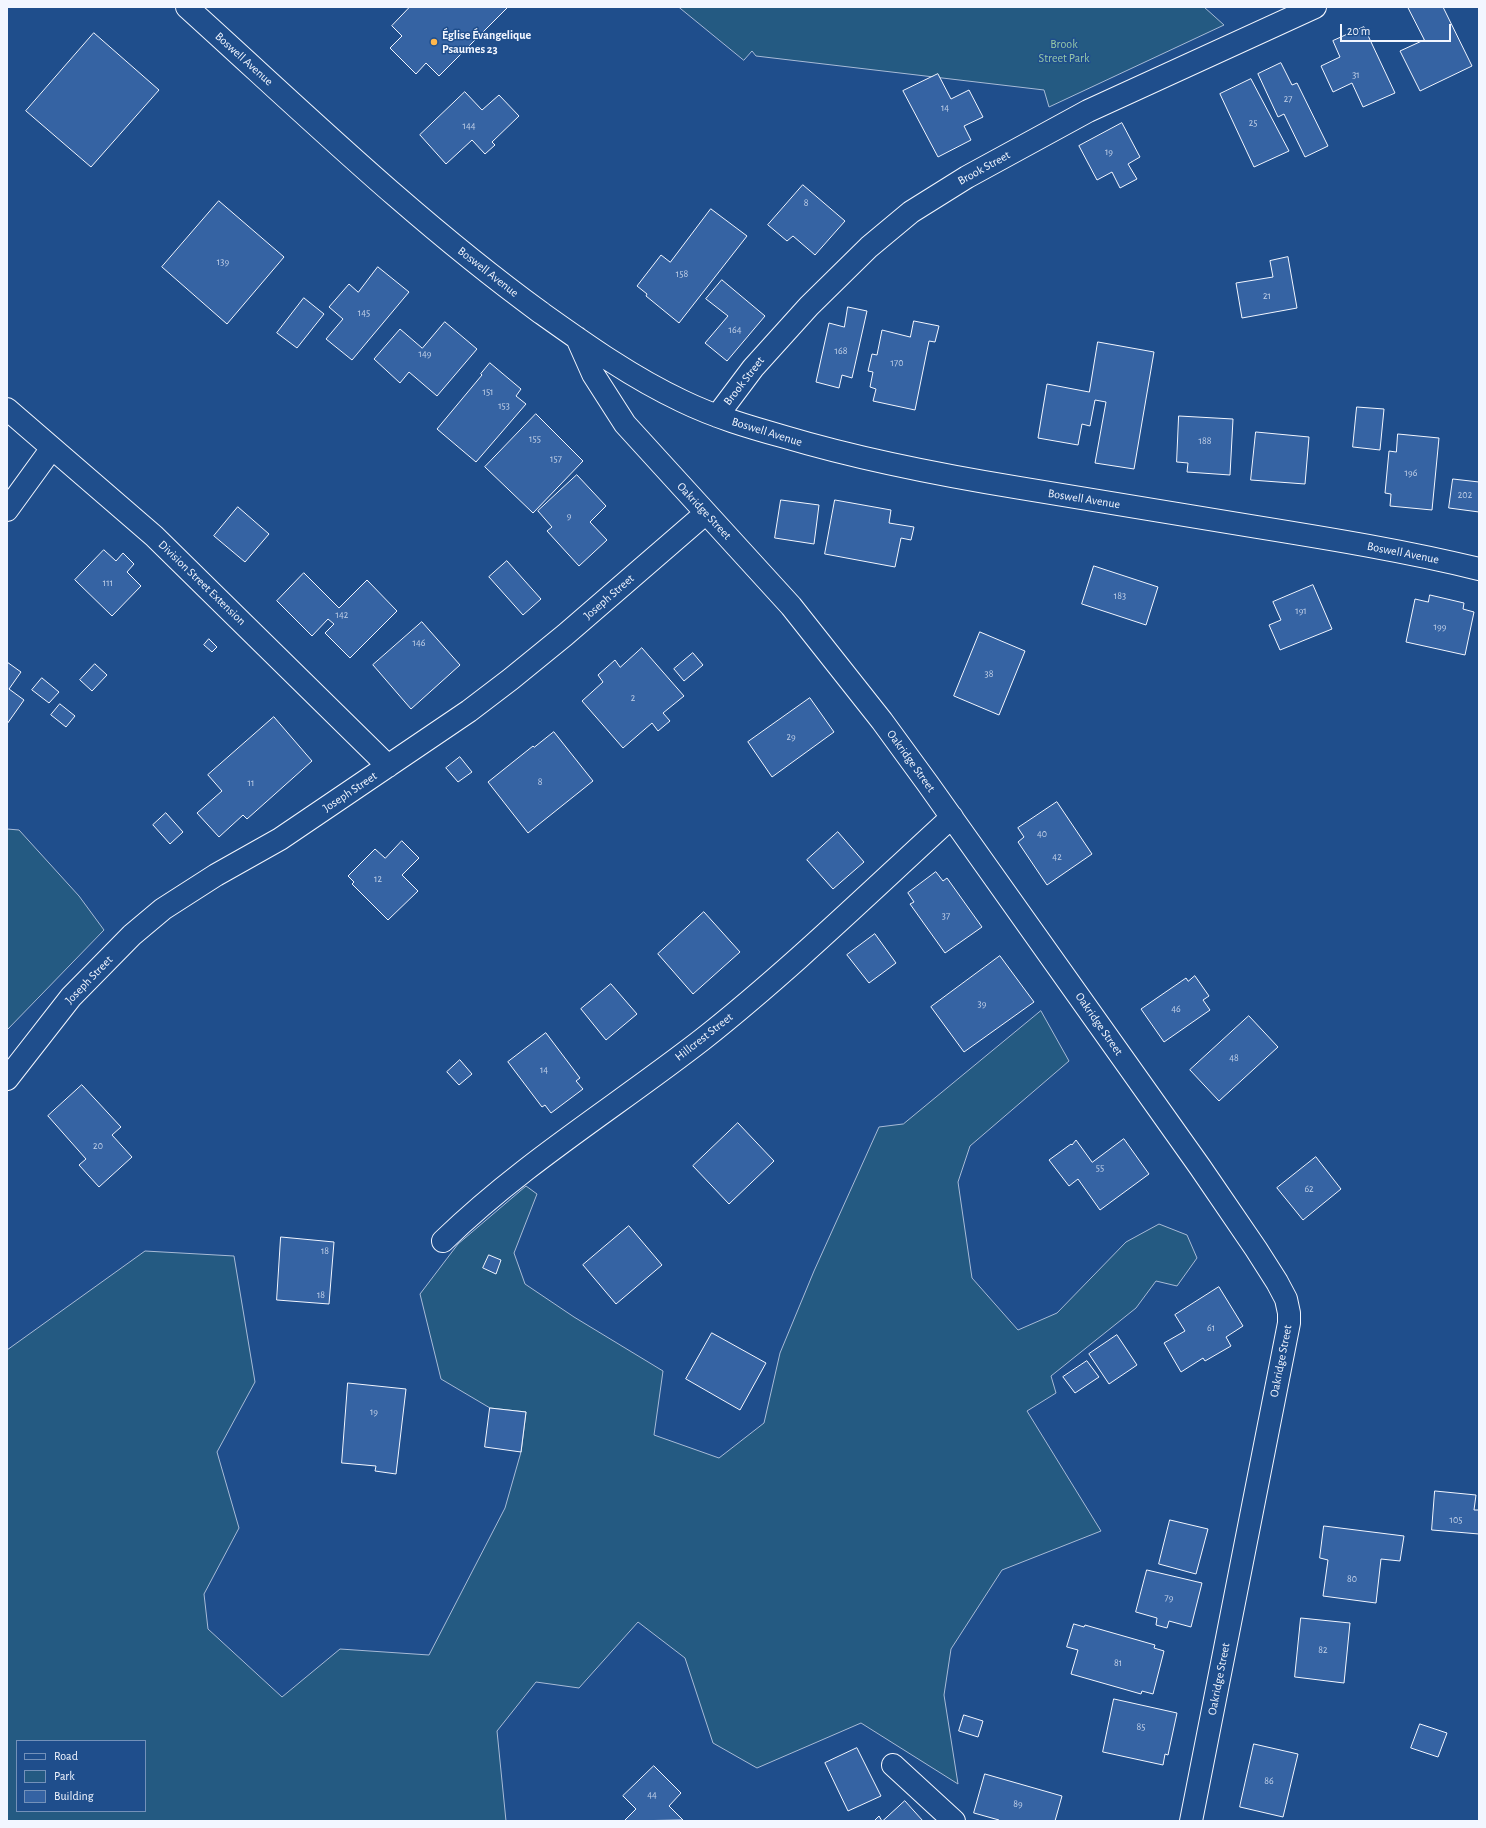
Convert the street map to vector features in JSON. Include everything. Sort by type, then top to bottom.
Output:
[{"type":"street","name":"Boswell Avenue","points":[[187,7],[422,219],[502,284],[577,338],[662,391],[717,416],[823,448],[957,478],[1374,546],[1479,568]]},
{"type":"street","name":"Brook Street","points":[[717,416],[753,368],[809,306],[869,247],[916,208],[961,181],[1088,111],[1315,7]]},
{"type":"street","name":"Oakridge Street","points":[[577,338],[593,374],[624,424],[791,606],[882,721],[1200,1166],[1278,1282],[1286,1299],[1289,1313],[1289,1323],[1191,1821]]},
{"type":"street","name":"Division Street Extension","points":[[7,409],[154,536],[388,766]]},
{"type":"street","points":[[7,510],[52,448]]},
{"type":"street","name":"Joseph Street","points":[[7,1079],[71,997],[132,935],[163,909],[216,875],[280,839],[469,711],[511,679],[706,513]]},
{"type":"street","name":"Hillcrest Street","points":[[443,1240],[507,1184],[744,1006],[952,817]]},
{"type":"street","points":[[894,1765],[954,1821]]},
{"type":"green space","name":"Brook Street Park","points":[[679,7],[1204,7],[1224,25],[1049,107],[1044,90],[756,56],[752,51],[744,60]]},
{"type":"green space","points":[[7,829],[19,830],[79,896],[104,930],[7,1030]]},
{"type":"green space","points":[[1041,1011],[1069,1061],[970,1146],[958,1182],[972,1278],[1018,1330],[1057,1313],[1126,1242],[1159,1224],[1187,1235],[1197,1258],[1177,1286],[1156,1281],[1136,1308],[1051,1376],[1056,1393],[1027,1411],[1101,1531],[1002,1570],[951,1649],[944,1695],[958,1784],[861,1723],[757,1768],[713,1743],[685,1658],[638,1622],[579,1688],[536,1682],[497,1731],[506,1821],[7,1821],[7,1350],[145,1251],[234,1256],[255,1382],[217,1452],[239,1528],[204,1594],[208,1629],[282,1697],[340,1649],[429,1655],[505,1508],[521,1452],[526,1412],[490,1408],[441,1379],[420,1294],[458,1244],[526,1186],[537,1194],[514,1253],[525,1284],[574,1317],[663,1371],[654,1435],[719,1458],[764,1423],[780,1353],[814,1271],[879,1127],[903,1124]]},
{"type":"building","name":"Église Évangelique Psaumes 23","points":[[410,7],[508,7],[439,76],[426,63],[416,74],[390,48],[402,36],[392,26]]},
{"type":"building","points":[[1408,7],[1443,7],[1472,66],[1420,91],[1400,51],[1424,40]]},
{"type":"building","points":[[1364,27],[1395,93],[1363,107],[1352,83],[1333,92],[1321,66],[1340,57],[1333,41]]},
{"type":"building","points":[[94,33],[159,90],[91,167],[26,111]]},
{"type":"building","points":[[1281,63],[1292,85],[1297,83],[1328,146],[1305,157],[1284,114],[1278,117],[1258,74]]},
{"type":"building","points":[[938,74],[951,99],[969,90],[983,117],[964,126],[971,140],[938,157],[903,91]]},
{"type":"building","points":[[1251,79],[1289,151],[1254,167],[1220,94]]},
{"type":"building","points":[[465,92],[482,110],[499,95],[519,116],[492,142],[495,145],[485,154],[472,140],[446,164],[420,135]]},
{"type":"building","points":[[1122,123],[1140,157],[1128,164],[1137,179],[1120,188],[1112,172],[1097,180],[1079,146]]},
{"type":"building","points":[[803,185],[845,221],[815,255],[793,236],[787,241],[768,225]]},
{"type":"building","points":[[219,201],[284,257],[227,324],[162,267]]},
{"type":"building","points":[[711,209],[747,236],[679,323],[646,296],[647,294],[637,286],[661,255],[670,262]]},
{"type":"building","points":[[1288,257],[1297,308],[1242,318],[1236,283],[1273,277],[1270,261]]},
{"type":"building","points":[[378,267],[409,292],[352,360],[326,339],[343,319],[329,307],[349,284],[358,292]]},
{"type":"building","points":[[722,280],[765,316],[727,361],[705,343],[728,316],[706,299]]},
{"type":"building","points":[[304,298],[324,314],[297,348],[277,333]]},
{"type":"building","points":[[848,307],[867,311],[852,378],[842,375],[839,388],[816,382],[829,323],[844,327]]},
{"type":"building","points":[[914,321],[939,326],[935,342],[929,341],[915,410],[873,401],[876,389],[870,387],[873,372],[868,371],[872,354],[877,355],[882,330],[910,337]]},
{"type":"building","points":[[445,322],[477,349],[437,396],[409,372],[400,383],[374,359],[400,329],[422,348]]},
{"type":"building","points":[[1098,342],[1154,352],[1134,469],[1095,463],[1106,402],[1095,400],[1090,426],[1082,424],[1078,445],[1038,438],[1047,384],[1089,392]]},
{"type":"building","points":[[490,363],[521,389],[516,396],[526,404],[476,462],[437,429],[482,375],[481,374]]},
{"type":"building","points":[[1357,407],[1384,409],[1380,450],[1353,447]]},
{"type":"building","points":[[536,414],[583,461],[533,513],[485,467]]},
{"type":"building","points":[[1179,416],[1233,419],[1230,475],[1187,472],[1188,463],[1177,462]]},
{"type":"building","points":[[1256,432],[1309,437],[1305,484],[1251,480]]},
{"type":"building","points":[[1398,434],[1439,438],[1432,510],[1390,506],[1391,494],[1385,493],[1389,451],[1396,452]]},
{"type":"building","points":[[577,475],[606,506],[590,522],[607,540],[579,566],[547,531],[552,527],[538,511]]},
{"type":"building","points":[[1453,479],[1479,482],[1479,512],[1449,508]]},
{"type":"building","points":[[781,500],[819,505],[814,544],[775,538]]},
{"type":"building","points":[[835,500],[891,510],[889,523],[914,527],[911,540],[901,538],[895,567],[825,554]]},
{"type":"building","points":[[238,507],[269,534],[245,562],[214,536]]},
{"type":"building","points":[[104,550],[116,561],[123,553],[134,564],[127,572],[141,586],[112,616],[75,580]]},
{"type":"building","points":[[507,561],[541,599],[523,615],[489,577]]},
{"type":"building","points":[[1094,566],[1158,587],[1146,625],[1082,604]]},
{"type":"building","points":[[304,573],[339,608],[367,580],[397,611],[350,658],[325,633],[334,624],[328,619],[312,636],[277,601]]},
{"type":"building","points":[[1313,585],[1332,629],[1280,650],[1269,625],[1281,620],[1273,602]]},
{"type":"building","points":[[1430,595],[1464,603],[1463,609],[1474,612],[1465,655],[1406,642],[1415,599],[1428,602]]},
{"type":"building","points":[[422,622],[460,665],[411,709],[373,665]]},
{"type":"building","points":[[980,632],[1025,651],[999,715],[954,696]]},
{"type":"building","points":[[209,639],[217,647],[212,652],[204,645]]},
{"type":"building","points":[[642,648],[684,696],[663,713],[670,721],[658,731],[652,723],[623,748],[582,701],[603,682],[598,675],[615,660],[620,667]]},
{"type":"building","points":[[693,653],[703,665],[684,681],[674,669]]},
{"type":"building","points":[[7,662],[21,672],[9,689],[24,700],[7,724]]},
{"type":"building","points":[[95,664],[107,675],[92,691],[80,680]]},
{"type":"building","points":[[42,678],[59,692],[49,703],[32,690]]},
{"type":"building","points":[[810,698],[834,732],[772,777],[748,742]]},
{"type":"building","points":[[60,704],[75,716],[66,727],[51,715]]},
{"type":"building","points":[[274,717],[312,761],[247,819],[243,815],[219,837],[197,813],[222,791],[208,775]]},
{"type":"building","points":[[554,732],[593,781],[528,833],[488,782],[533,746],[534,747]]},
{"type":"building","points":[[460,757],[472,772],[458,782],[446,768]]},
{"type":"building","points":[[1057,802],[1092,854],[1047,885],[1018,842],[1024,837],[1018,828]]},
{"type":"building","points":[[166,813],[183,832],[170,844],[153,825]]},
{"type":"building","points":[[838,832],[864,862],[833,889],[807,860]]},
{"type":"building","points":[[402,841],[419,858],[402,875],[418,891],[388,920],[352,884],[354,882],[348,876],[375,849],[385,858]]},
{"type":"building","points":[[936,872],[943,881],[947,878],[982,927],[945,953],[910,904],[914,902],[908,893]]},
{"type":"building","points":[[704,912],[740,952],[693,994],[658,954]]},
{"type":"building","points":[[875,934],[896,963],[869,983],[847,955]]},
{"type":"building","points":[[1000,956],[1034,1002],[964,1052],[931,1007]]},
{"type":"building","points":[[1195,976],[1209,996],[1203,1000],[1210,1010],[1164,1042],[1141,1009],[1186,978],[1188,981]]},
{"type":"building","points":[[611,984],[637,1014],[606,1040],[581,1009]]},
{"type":"building","points":[[1249,1016],[1278,1047],[1219,1101],[1190,1070]]},
{"type":"building","points":[[546,1033],[580,1078],[576,1081],[583,1089],[551,1113],[545,1105],[542,1107],[508,1062]]},
{"type":"building","points":[[460,1060],[472,1074],[459,1085],[447,1072]]},
{"type":"building","points":[[82,1085],[121,1127],[112,1135],[132,1157],[99,1187],[79,1165],[86,1159],[48,1116]]},
{"type":"building","points":[[738,1123],[774,1161],[729,1204],[693,1166]]},
{"type":"building","points":[[1124,1139],[1149,1174],[1100,1210],[1078,1179],[1069,1186],[1049,1160],[1071,1144],[1072,1145],[1076,1140],[1092,1162]]},
{"type":"building","points":[[1316,1157],[1341,1189],[1303,1220],[1277,1188]]},
{"type":"building","points":[[629,1226],[662,1265],[616,1304],[583,1265]]},
{"type":"building","points":[[281,1237],[334,1242],[329,1304],[277,1300]]},
{"type":"building","points":[[489,1255],[501,1260],[496,1274],[483,1268]]},
{"type":"building","points":[[1219,1287],[1243,1326],[1226,1337],[1231,1346],[1205,1361],[1203,1358],[1181,1372],[1164,1343],[1185,1331],[1175,1315]]},
{"type":"building","points":[[712,1333],[766,1363],[740,1410],[686,1379]]},
{"type":"building","points":[[1117,1335],[1137,1365],[1109,1384],[1089,1354]]},
{"type":"building","points":[[1087,1361],[1099,1377],[1075,1393],[1063,1377]]},
{"type":"building","points":[[348,1383],[406,1389],[396,1474],[375,1471],[376,1466],[342,1463]]},
{"type":"building","points":[[490,1408],[526,1412],[521,1452],[485,1447]]},
{"type":"building","points":[[1435,1491],[1476,1495],[1474,1510],[1479,1510],[1479,1534],[1432,1530]]},
{"type":"building","points":[[1170,1520],[1208,1529],[1196,1574],[1159,1564]]},
{"type":"building","points":[[1324,1526],[1404,1536],[1400,1561],[1381,1559],[1376,1603],[1323,1596],[1328,1560],[1320,1558]]},
{"type":"building","points":[[1147,1570],[1202,1583],[1191,1627],[1169,1621],[1167,1628],[1156,1625],[1157,1618],[1136,1612]]},
{"type":"building","points":[[1301,1618],[1350,1623],[1344,1683],[1295,1677]]},
{"type":"building","points":[[1074,1624],[1084,1627],[1085,1625],[1155,1645],[1154,1648],[1164,1651],[1153,1694],[1142,1691],[1141,1694],[1071,1674],[1078,1650],[1067,1647]]},
{"type":"building","points":[[1114,1699],[1177,1713],[1168,1755],[1165,1754],[1163,1765],[1103,1752]]},
{"type":"building","points":[[964,1715],[983,1721],[978,1737],[959,1731]]},
{"type":"building","points":[[1420,1724],[1447,1733],[1438,1757],[1411,1748]]},
{"type":"building","points":[[1254,1744],[1298,1754],[1283,1817],[1240,1807]]},
{"type":"building","points":[[857,1748],[881,1796],[848,1811],[825,1763]]},
{"type":"building","points":[[654,1766],[681,1793],[669,1806],[683,1820],[624,1821],[636,1809],[623,1796]]},
{"type":"building","points":[[985,1774],[1062,1796],[1055,1821],[999,1821],[974,1813]]},
{"type":"building","points":[[905,1801],[923,1821],[882,1821]]},
{"type":"building","points":[[879,1816],[882,1821],[874,1821]]},
{"type":"place","name":"Église Évangelique Psaumes 23","points":[[434,42]]}]
